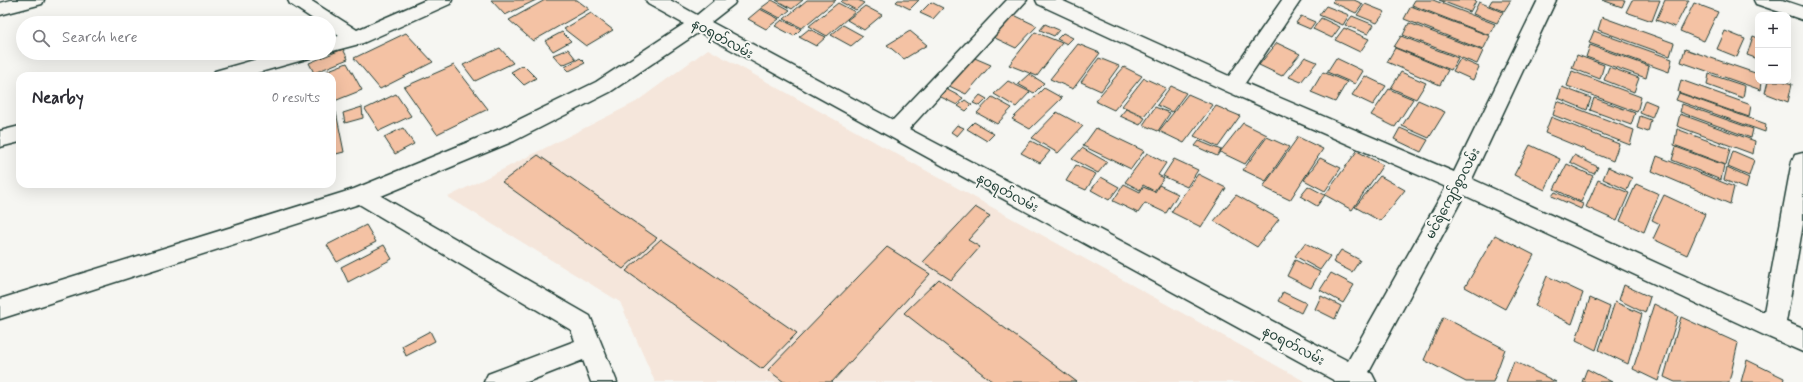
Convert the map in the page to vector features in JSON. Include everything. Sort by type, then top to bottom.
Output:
[{"type":"street","points":[[0,9],[35,0]]},
{"type":"street","points":[[297,0],[322,16]]},
{"type":"street","points":[[336,43],[356,38],[443,0]]},
{"type":"street","name":"နဝရတ်လမ်း","points":[[655,0],[696,24],[1355,380]]},
{"type":"street","points":[[0,308],[361,194],[507,135],[604,87],[696,24],[727,0]]},
{"type":"street","points":[[895,131],[1018,0]]},
{"type":"street","points":[[1045,0],[1233,86],[1459,183],[1803,341]]},
{"type":"street","points":[[1233,86],[1292,0]]},
{"type":"street","name":"မင်ရဲကျော်စွာလမ်း","points":[[1355,380],[1459,183],[1548,0]]},
{"type":"street","points":[[1763,0],[1803,14]]},
{"type":"street","points":[[336,25],[356,38]]},
{"type":"street","points":[[236,72],[278,60]]},
{"type":"street","points":[[0,140],[16,135]]},
{"type":"street","points":[[1773,328],[1803,160]]},
{"type":"street","points":[[361,194],[581,324],[604,382]]},
{"type":"street","points":[[497,382],[590,346]]},
{"type":"shaded area","points":[[708,49],[1306,382],[655,382],[620,302],[448,197],[636,102]]},
{"type":"building","points":[[491,0],[536,0],[505,15]]},
{"type":"building","points":[[545,0],[577,0],[589,9],[533,41],[509,20]]},
{"type":"building","points":[[772,0],[790,10],[780,18],[761,8]]},
{"type":"building","points":[[776,0],[803,0],[792,9]]},
{"type":"building","points":[[807,0],[836,0],[802,28],[784,19]]},
{"type":"building","points":[[843,0],[858,0],[864,3],[856,10],[841,2]]},
{"type":"building","points":[[898,0],[919,0],[910,9],[896,2]]},
{"type":"building","points":[[1334,0],[1354,0],[1363,4],[1356,13],[1332,2]]},
{"type":"building","points":[[1415,0],[1433,0],[1495,24],[1489,35],[1412,5]]},
{"type":"building","points":[[1439,0],[1473,0],[1476,1],[1470,12]]},
{"type":"building","points":[[1492,0],[1511,0],[1504,11],[1489,5]]},
{"type":"building","points":[[1602,0],[1625,0],[1622,7]]},
{"type":"building","points":[[1632,0],[1660,0],[1652,21],[1626,12]]},
{"type":"building","points":[[1665,0],[1689,0],[1675,27],[1656,20]]},
{"type":"building","points":[[931,2],[943,8],[933,19],[920,13]]},
{"type":"building","points":[[1479,2],[1503,12],[1497,23],[1473,14]]},
{"type":"building","points":[[838,3],[855,12],[827,36],[809,26]]},
{"type":"building","points":[[1694,3],[1718,12],[1704,41],[1680,31]]},
{"type":"building","points":[[1365,4],[1385,12],[1377,23],[1357,15]]},
{"type":"building","points":[[865,6],[882,15],[864,30],[847,20]]},
{"type":"building","points":[[1326,6],[1349,15],[1343,25],[1319,15]]},
{"type":"building","points":[[1411,6],[1490,36],[1483,50],[1404,19]]},
{"type":"building","points":[[760,9],[779,19],[766,29],[748,19]]},
{"type":"building","points":[[591,13],[613,30],[586,46],[564,29]]},
{"type":"building","points":[[1014,15],[1037,26],[1016,48],[993,37]]},
{"type":"building","points":[[1301,16],[1315,22],[1310,29],[1296,23]]},
{"type":"building","points":[[1352,16],[1374,25],[1368,34],[1345,25]]},
{"type":"building","points":[[1602,17],[1674,43],[1670,56],[1598,30]]},
{"type":"building","points":[[1321,18],[1340,27],[1332,38],[1313,29]]},
{"type":"building","points":[[782,20],[801,29],[794,36],[775,26]]},
{"type":"building","points":[[1409,23],[1483,51],[1477,64],[1403,35]]},
{"type":"building","points":[[1045,24],[1059,30],[1054,36],[1040,30]]},
{"type":"building","points":[[843,25],[863,36],[851,46],[831,35]]},
{"type":"building","points":[[1344,28],[1369,39],[1360,52],[1335,40]]},
{"type":"building","points":[[809,29],[826,37],[816,46],[799,37]]},
{"type":"building","points":[[910,31],[927,45],[904,59],[887,45]]},
{"type":"building","points":[[1594,31],[1672,59],[1669,72],[1589,43]]},
{"type":"building","points":[[1725,31],[1745,39],[1737,57],[1717,49]]},
{"type":"building","points":[[562,32],[571,41],[553,51],[545,41]]},
{"type":"building","points":[[1035,32],[1062,43],[1037,76],[1009,65]]},
{"type":"building","points":[[406,33],[433,62],[380,89],[354,58]]},
{"type":"building","points":[[1063,33],[1073,38],[1067,44],[1057,39]]},
{"type":"building","points":[[1401,36],[1458,58],[1451,70],[1394,47]]},
{"type":"building","points":[[1753,36],[1755,37],[1755,58],[1747,55]]},
{"type":"building","points":[[1277,43],[1300,54],[1282,76],[1259,65]]},
{"type":"building","points":[[1078,44],[1100,53],[1073,89],[1050,79]]},
{"type":"building","points":[[1590,45],[1649,66],[1646,78],[1586,57]]},
{"type":"building","points":[[500,48],[513,63],[475,81],[463,65]]},
{"type":"building","points":[[1395,48],[1448,70],[1440,85],[1387,62]]},
{"type":"building","points":[[343,49],[348,59],[314,72],[309,63],[316,60],[336,60],[336,52]]},
{"type":"building","points":[[568,49],[576,59],[562,65],[553,55]]},
{"type":"building","points":[[1685,49],[1755,73],[1755,84],[1762,84],[1761,90],[1681,62]]},
{"type":"building","points":[[1577,55],[1604,65],[1600,79],[1572,68]]},
{"type":"building","points":[[970,56],[991,65],[966,94],[945,84]]},
{"type":"building","points":[[1305,57],[1317,62],[1301,82],[1289,77]]},
{"type":"building","points":[[580,58],[585,63],[569,71],[565,67]]},
{"type":"building","points":[[1099,58],[1119,66],[1101,91],[1081,82]]},
{"type":"building","points":[[1336,58],[1363,71],[1355,84],[1327,72]]},
{"type":"building","points":[[1460,59],[1479,67],[1473,80],[1453,71]]},
{"type":"building","points":[[347,63],[362,90],[336,100],[336,72],[323,72]]},
{"type":"building","points":[[454,65],[488,109],[437,134],[404,87]]},
{"type":"building","points":[[523,65],[536,78],[524,85],[511,72]]},
{"type":"building","points":[[1124,67],[1142,76],[1114,110],[1095,101]]},
{"type":"building","points":[[1609,67],[1639,78],[1634,92],[1604,80]]},
{"type":"building","points":[[1572,71],[1641,97],[1637,112],[1567,86]]},
{"type":"building","points":[[1323,72],[1347,82],[1335,102],[1311,92]]},
{"type":"building","points":[[1401,72],[1426,83],[1416,99],[1391,88]]},
{"type":"building","points":[[1029,74],[1044,83],[1034,93],[1018,84]]},
{"type":"building","points":[[1709,74],[1745,86],[1743,98],[1707,85]]},
{"type":"building","points":[[1365,76],[1386,86],[1373,105],[1352,95]]},
{"type":"building","points":[[1144,78],[1166,88],[1144,116],[1122,106]]},
{"type":"building","points":[[1681,80],[1751,105],[1749,117],[1678,92]]},
{"type":"building","points":[[1008,81],[1030,92],[1016,107],[994,94]]},
{"type":"building","points":[[1767,84],[1792,84],[1788,102],[1765,93]]},
{"type":"building","points":[[1171,86],[1186,93],[1172,112],[1157,105]]},
{"type":"building","points":[[942,87],[963,98],[957,105],[935,94]]},
{"type":"building","points":[[1562,87],[1591,98],[1587,110],[1558,98]]},
{"type":"building","points":[[1044,88],[1062,98],[1030,129],[1012,119]]},
{"type":"building","points":[[1389,89],[1413,99],[1395,127],[1371,115]]},
{"type":"building","points":[[1679,93],[1766,124],[1765,132],[1676,100]]},
{"type":"building","points":[[396,94],[411,116],[379,131],[365,109]]},
{"type":"building","points":[[1188,94],[1213,105],[1184,143],[1159,131]]},
{"type":"building","points":[[980,95],[987,99],[980,106],[973,103]]},
{"type":"building","points":[[992,97],[1012,108],[997,124],[977,113]]},
{"type":"building","points":[[1594,98],[1635,113],[1631,125],[1590,110]]},
{"type":"building","points":[[965,100],[972,105],[966,111],[958,106]]},
{"type":"building","points":[[1418,100],[1445,112],[1429,138],[1402,126]]},
{"type":"building","points":[[1645,100],[1657,105],[1652,118],[1640,113]]},
{"type":"building","points":[[1557,101],[1634,130],[1630,145],[1553,115]]},
{"type":"building","points":[[1682,104],[1753,129],[1751,138],[1680,112]]},
{"type":"building","points":[[1216,106],[1240,116],[1218,147],[1194,136]]},
{"type":"building","points":[[362,107],[363,118],[345,123],[343,113]]},
{"type":"building","points":[[1155,107],[1170,113],[1158,131],[1143,125]]},
{"type":"building","points":[[1126,109],[1145,118],[1140,125],[1120,116]]},
{"type":"building","points":[[336,112],[344,152],[336,154]]},
{"type":"building","points":[[1057,112],[1083,126],[1058,153],[1032,138]]},
{"type":"building","points":[[1680,114],[1755,141],[1753,154],[1677,126]]},
{"type":"building","points":[[1640,116],[1651,120],[1648,132],[1637,128]]},
{"type":"building","points":[[1551,117],[1619,144],[1613,161],[1545,133]]},
{"type":"building","points":[[974,122],[994,134],[987,141],[967,129]]},
{"type":"building","points":[[1243,123],[1267,135],[1245,164],[1220,152]]},
{"type":"building","points":[[957,125],[964,128],[957,136],[951,132]]},
{"type":"building","points":[[403,128],[414,144],[395,154],[384,137]]},
{"type":"building","points":[[1096,128],[1144,151],[1131,169],[1083,146]]},
{"type":"building","points":[[1400,128],[1428,140],[1421,152],[1394,139]]},
{"type":"building","points":[[1677,129],[1730,149],[1726,165],[1674,145]]},
{"type":"building","points":[[1267,137],[1289,147],[1266,181],[1243,170]]},
{"type":"building","points":[[1298,137],[1323,149],[1290,200],[1263,187]]},
{"type":"building","points":[[1031,141],[1050,151],[1040,163],[1021,153]]},
{"type":"building","points":[[1199,141],[1221,150],[1217,156],[1195,146]]},
{"type":"building","points":[[1530,145],[1560,159],[1545,190],[1514,175]]},
{"type":"building","points":[[1676,147],[1724,165],[1721,180],[1672,160]]},
{"type":"building","points":[[1082,148],[1107,162],[1098,173],[1072,159]]},
{"type":"building","points":[[1357,151],[1383,165],[1352,210],[1325,195]]},
{"type":"building","points":[[1733,151],[1754,160],[1749,176],[1728,167]]},
{"type":"building","points":[[1147,153],[1166,163],[1158,175],[1164,178],[1154,191],[1143,185],[1140,190],[1125,182]]},
{"type":"building","points":[[538,155],[657,238],[623,269],[502,182]]},
{"type":"building","points":[[1574,155],[1598,167],[1594,174],[1570,162]]},
{"type":"building","points":[[1657,156],[1734,187],[1730,204],[1652,171]]},
{"type":"building","points":[[1320,158],[1341,168],[1325,191],[1304,180]]},
{"type":"building","points":[[1174,159],[1198,170],[1187,187],[1163,176]]},
{"type":"building","points":[[1567,164],[1593,176],[1581,202],[1554,189]]},
{"type":"building","points":[[1076,165],[1096,174],[1086,190],[1066,181]]},
{"type":"building","points":[[1608,167],[1632,178],[1627,190],[1603,179]]},
{"type":"building","points":[[1727,168],[1749,178],[1746,189],[1724,180]]},
{"type":"building","points":[[1198,174],[1226,188],[1201,227],[1171,212]]},
{"type":"building","points":[[1380,176],[1405,190],[1380,221],[1355,207]]},
{"type":"building","points":[[1101,177],[1119,187],[1109,200],[1091,190]]},
{"type":"building","points":[[1598,180],[1629,193],[1617,221],[1586,207]]},
{"type":"building","points":[[1124,184],[1140,192],[1143,187],[1155,192],[1159,185],[1178,194],[1166,213],[1145,203],[1138,213],[1113,201]]},
{"type":"building","points":[[1636,184],[1659,194],[1644,232],[1620,221]]},
{"type":"building","points":[[1308,186],[1325,195],[1317,206],[1300,196]]},
{"type":"building","points":[[1555,192],[1583,204],[1581,209],[1552,196]]},
{"type":"building","points":[[1236,195],[1279,219],[1257,247],[1214,221]]},
{"type":"building","points":[[1664,195],[1705,214],[1687,255],[1653,239],[1660,224],[1652,220]]},
{"type":"building","points":[[975,207],[990,216],[968,240],[980,247],[951,280],[923,262]]},
{"type":"building","points":[[366,225],[376,242],[337,262],[327,245]]},
{"type":"building","points":[[1495,235],[1534,255],[1505,309],[1465,287]]},
{"type":"building","points":[[661,239],[797,333],[762,369],[626,271]]},
{"type":"building","points":[[1305,243],[1330,256],[1320,270],[1295,256]]},
{"type":"building","points":[[384,245],[392,259],[348,282],[341,267]]},
{"type":"building","points":[[887,247],[930,274],[832,382],[784,382],[768,370]]},
{"type":"building","points":[[1341,250],[1360,260],[1352,272],[1333,262]]},
{"type":"building","points":[[1295,260],[1320,272],[1311,288],[1287,276]]},
{"type":"building","points":[[1331,273],[1354,285],[1343,303],[1320,290]]},
{"type":"building","points":[[1547,276],[1583,293],[1572,324],[1535,306]]},
{"type":"building","points":[[939,279],[1077,382],[993,382],[904,313]]},
{"type":"building","points":[[1624,285],[1650,297],[1645,313],[1619,300]]},
{"type":"building","points":[[1283,292],[1306,303],[1301,313],[1278,301]]},
{"type":"building","points":[[1321,296],[1341,306],[1335,319],[1315,309]]},
{"type":"building","points":[[1590,298],[1610,307],[1596,350],[1576,340]]},
{"type":"building","points":[[1615,302],[1642,314],[1628,364],[1599,350]]},
{"type":"building","points":[[1654,304],[1678,316],[1658,381],[1633,369]]},
{"type":"building","points":[[1443,317],[1505,349],[1493,382],[1466,382],[1424,360]]},
{"type":"building","points":[[1681,317],[1738,343],[1729,382],[1675,382],[1664,377]]},
{"type":"building","points":[[430,331],[435,341],[406,356],[402,346]]},
{"type":"building","points":[[1747,360],[1784,378],[1783,382],[1741,382]]},
{"type":"building","points":[[1514,361],[1556,382],[1506,382]]},
{"type":"building","points":[[1587,369],[1612,382],[1582,382]]}]
